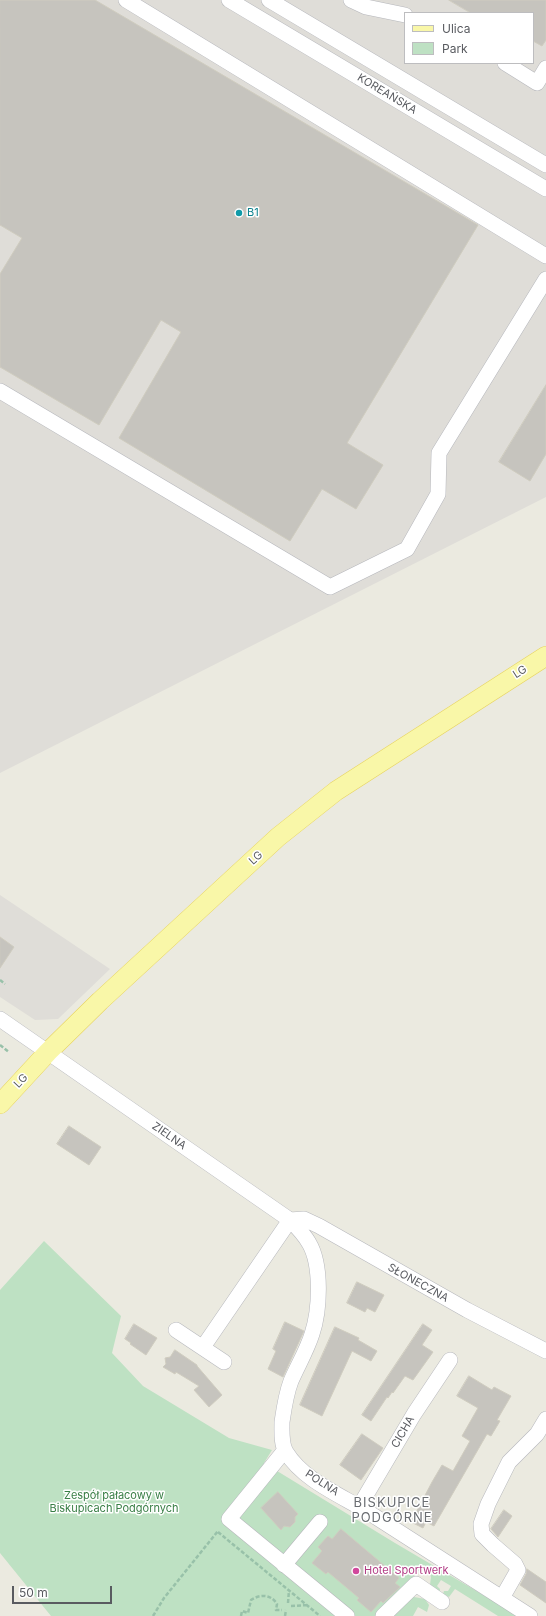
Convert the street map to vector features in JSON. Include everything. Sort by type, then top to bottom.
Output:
[{"type":"main road","name":"LG","points":[[0,1104],[48,1052],[108,993],[267,848],[307,814],[336,791],[546,656]]},
{"type":"street","points":[[126,0],[546,256]]},
{"type":"street","name":"KOREAŃSKA","points":[[229,0],[546,189]]},
{"type":"street","name":"KOREAŃSKA","points":[[269,0],[546,165]]},
{"type":"street","points":[[351,0],[366,7],[404,15]]},
{"type":"street","points":[[507,64],[541,86],[546,68]]},
{"type":"street","points":[[0,391],[330,587],[407,549],[438,494],[439,453],[546,279]]},
{"type":"street","name":"ZIELNA","points":[[0,1019],[290,1220]]},
{"type":"street","name":"SŁONECZNA","points":[[290,1220],[304,1219],[319,1226],[467,1310],[546,1351]]},
{"type":"street","points":[[204,1347],[290,1220]]},
{"type":"street","name":"POLNA","points":[[290,1220],[310,1243],[318,1267],[318,1296],[316,1322],[291,1383],[284,1408],[282,1431],[285,1450],[297,1466],[312,1478],[530,1616]]},
{"type":"street","points":[[176,1330],[204,1347],[224,1362]]},
{"type":"street","name":"CICHA","points":[[359,1507],[414,1414],[450,1360]]},
{"type":"street","points":[[502,1598],[518,1570],[515,1564],[482,1534],[481,1524],[488,1504],[509,1462],[537,1434],[546,1419]]},
{"type":"street","points":[[285,1450],[229,1519],[347,1616]]},
{"type":"street","points":[[284,1565],[320,1522]]},
{"type":"street","points":[[384,1616],[416,1584],[442,1602]]},
{"type":"path","points":[[0,980],[5,984]]},
{"type":"path","points":[[0,1045],[10,1052]]},
{"type":"path","points":[[153,1616],[164,1598],[229,1519]]},
{"type":"path","points":[[218,1532],[320,1616]]},
{"type":"path","points":[[288,1603],[289,1589]]},
{"type":"path","points":[[241,1616],[242,1612],[248,1612],[251,1600],[261,1595],[269,1597],[275,1601],[276,1610],[284,1610],[285,1616]]},
{"type":"path","points":[[291,1606],[308,1605]]},
{"type":"path","points":[[314,1616],[315,1611]]},
{"type":"shaded area","points":[[0,0],[546,0],[546,497],[0,773]]},
{"type":"shaded area","points":[[0,895],[110,969],[58,1019],[35,1020],[0,997]]},
{"type":"green space","name":"Zespół pałacowy w Biskupicach Podgórnych","points":[[44,1241],[121,1316],[112,1353],[143,1386],[229,1438],[272,1450],[264,1463],[395,1543],[519,1616],[498,1616],[455,1589],[449,1597],[443,1594],[444,1591],[448,1591],[451,1586],[441,1580],[437,1586],[440,1589],[439,1594],[430,1585],[431,1577],[428,1571],[422,1567],[402,1589],[414,1597],[425,1599],[429,1605],[427,1612],[418,1607],[413,1616],[51,1616],[0,1553],[0,1290]]},
{"type":"building","name":"B1","points":[[0,0],[95,0],[478,225],[347,443],[383,465],[356,509],[322,489],[290,541],[119,438],[181,332],[161,320],[99,425],[0,367],[0,274],[22,238],[0,225]]},
{"type":"building","points":[[449,0],[546,0],[546,40],[542,46],[534,42],[534,12],[469,12]]},
{"type":"building","points":[[546,385],[546,454],[530,481],[499,462]]},
{"type":"building","points":[[0,937],[14,947],[0,968]]},
{"type":"building","points":[[69,1126],[101,1147],[89,1165],[57,1144]]},
{"type":"building","points":[[357,1282],[384,1295],[375,1312],[367,1308],[365,1312],[347,1303]]},
{"type":"building","points":[[285,1322],[304,1331],[283,1377],[268,1369],[276,1351],[273,1349]]},
{"type":"building","points":[[134,1324],[157,1338],[146,1355],[125,1339]]},
{"type":"building","points":[[423,1324],[432,1330],[422,1345],[433,1352],[413,1380],[405,1376],[393,1393],[392,1392],[388,1398],[387,1397],[371,1421],[362,1415]]},
{"type":"building","points":[[335,1327],[359,1338],[358,1340],[377,1351],[371,1361],[352,1351],[322,1416],[300,1405]]},
{"type":"building","points":[[175,1350],[197,1365],[222,1395],[209,1407],[194,1390],[199,1386],[176,1372],[175,1374],[163,1367],[166,1364],[165,1358],[170,1357]]},
{"type":"building","points":[[469,1376],[492,1390],[494,1387],[511,1396],[497,1420],[500,1421],[491,1436],[487,1434],[434,1526],[426,1522],[423,1528],[411,1522],[432,1482],[442,1465],[453,1471],[470,1441],[462,1436],[478,1408],[457,1396]]},
{"type":"building","points":[[362,1434],[383,1448],[361,1480],[340,1465]]},
{"type":"building","points":[[278,1492],[298,1514],[295,1517],[295,1522],[290,1527],[284,1526],[281,1530],[261,1508]]},
{"type":"building","points":[[504,1510],[512,1516],[498,1537],[491,1529]]},
{"type":"building","name":"Hotel Sportwerk","points":[[341,1529],[399,1578],[395,1583],[400,1587],[383,1603],[381,1601],[371,1612],[357,1600],[359,1598],[328,1572],[326,1574],[312,1563],[322,1551],[318,1547],[328,1536],[332,1539]]},
{"type":"building","points":[[527,1569],[546,1582],[546,1603],[520,1585]]},
{"type":"place","name":"B1","points":[[239,213]]},
{"type":"place","name":"Hotel Sportwerk","points":[[356,1571]]},
{"type":"district","name":"BISKUPICE PODGÓRNE","points":[[392,1510]]}]
